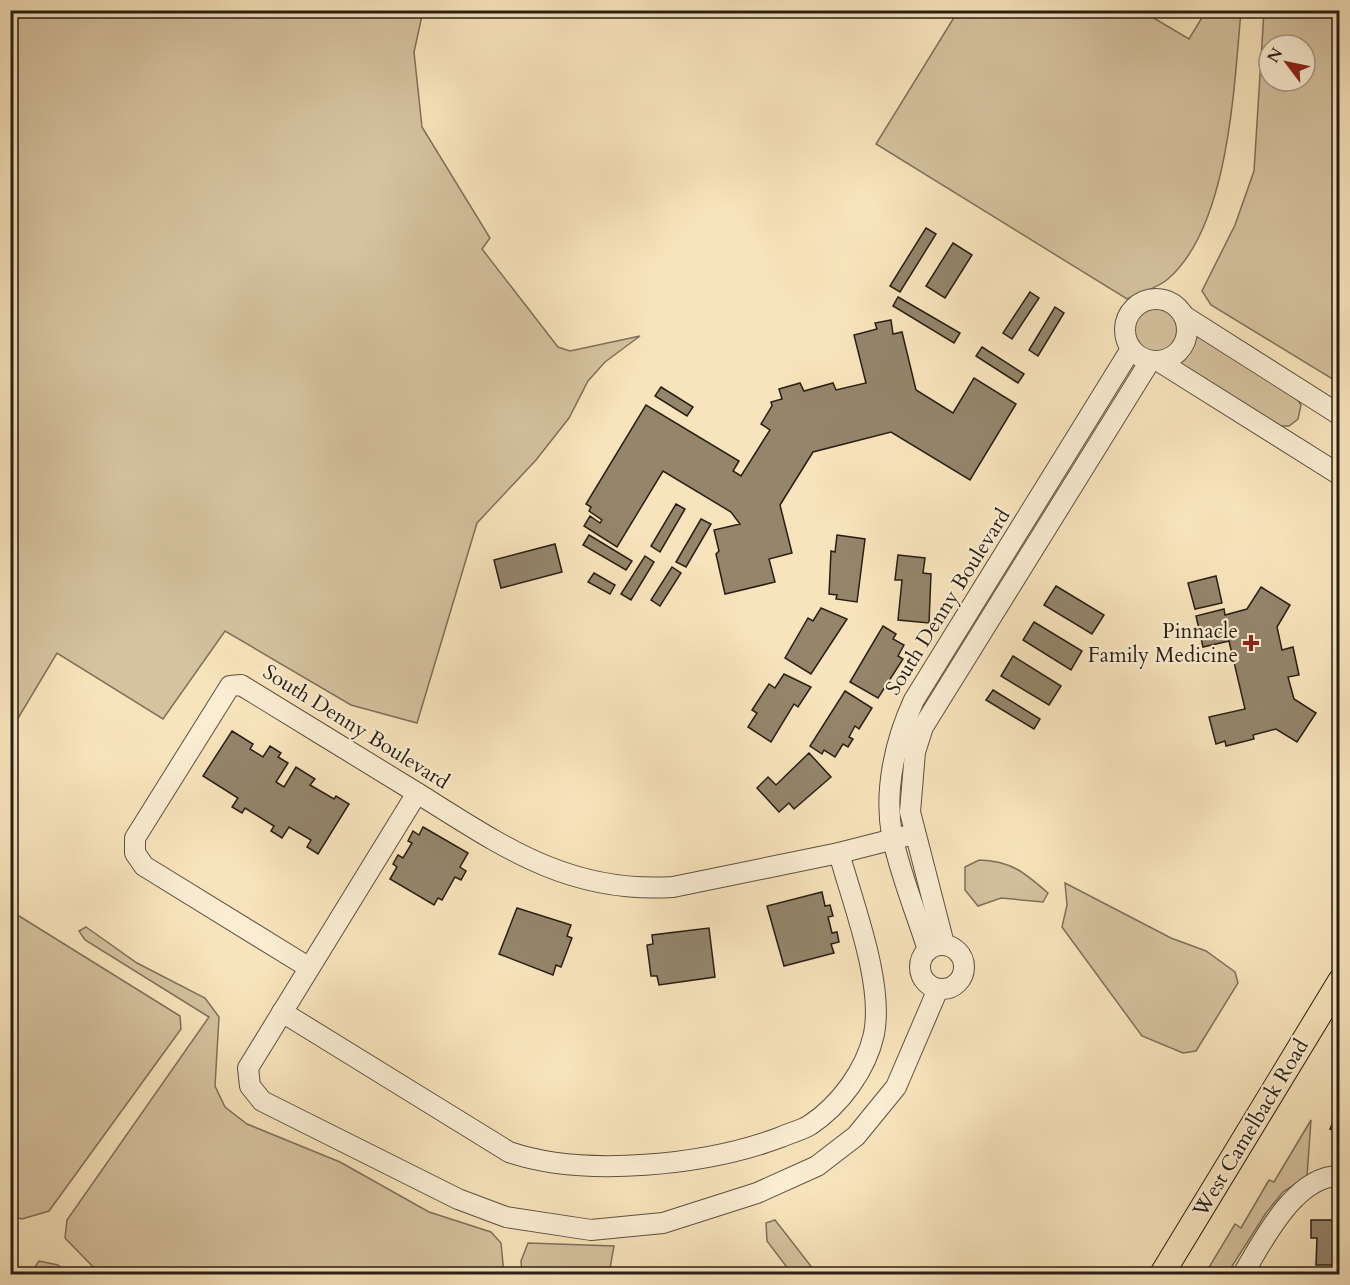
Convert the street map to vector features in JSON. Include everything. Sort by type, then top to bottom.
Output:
[{"type":"main road","name":"West Camelback Road","points":[[1162,1275],[1340,981]]},
{"type":"street","points":[[1340,415],[1184,316],[1169,302],[1149,300],[1139,304],[1126,320],[1126,340],[1131,349],[1340,475]]},
{"type":"street","name":"South Denny Boulevard","points":[[936,947],[909,812],[915,752],[923,727],[1115,418],[1155,362],[1170,359],[1184,345],[1187,325],[1184,316]]},
{"type":"street","name":"South Denny Boulevard","points":[[936,947],[894,839],[890,803],[892,779],[905,720],[914,700],[1131,349]]},
{"type":"street","points":[[1095,407],[1115,418]]},
{"type":"street","name":"South Denny Boulevard","points":[[1040,499],[1058,510]]},
{"type":"street","name":"South Denny Boulevard","points":[[308,968],[144,866],[135,853],[135,838],[230,686],[241,685],[538,865],[572,877],[645,889],[673,887],[839,853],[914,834]]},
{"type":"street","points":[[417,793],[249,1068],[250,1086],[262,1101],[458,1199],[506,1217],[591,1230],[663,1222],[757,1193],[817,1166],[856,1136],[896,1087],[938,989]]},
{"type":"street","points":[[282,1012],[509,1152],[537,1161],[580,1165],[680,1162],[760,1145],[808,1126],[840,1101],[862,1066],[873,1034],[876,995],[839,853]]},
{"type":"street","name":"South Denny Boulevard","points":[[936,947],[958,950],[962,956],[964,970],[957,983],[938,989],[928,984],[921,973],[921,959],[936,947]]},
{"type":"street","points":[[1250,1272],[1288,1204],[1307,1187],[1332,1176],[1340,1176]]},
{"type":"shaded area","points":[[11,10],[423,11],[414,52],[422,127],[490,238],[482,249],[558,347],[570,351],[640,336],[605,362],[588,381],[569,418],[536,460],[477,523],[417,723],[351,705],[225,631],[163,719],[57,653],[11,730]]},
{"type":"shaded area","points":[[958,11],[1142,11],[1189,39],[1206,11],[1241,11],[1231,115],[1216,191],[1204,225],[1188,255],[1168,279],[1154,288],[1127,299],[876,144]]},
{"type":"shaded area","points":[[1264,11],[1339,11],[1339,383],[1211,305],[1202,291],[1235,225],[1254,171],[1259,93],[1317,93],[1317,33],[1263,33]]},
{"type":"shaded area","points":[[1155,308],[1170,315],[1177,330],[1170,345],[1155,352],[1140,345],[1133,330],[1140,315]]},
{"type":"shaded area","points":[[1199,336],[1295,396],[1301,405],[1298,419],[1289,426],[1277,426],[1177,362]]},
{"type":"shaded area","points":[[979,860],[1009,865],[1024,874],[1048,893],[1043,902],[1001,898],[978,906],[965,890],[965,867]]},
{"type":"shaded area","points":[[1065,883],[1171,938],[1206,951],[1235,972],[1238,983],[1196,1051],[1183,1053],[1142,1036],[1062,927],[1067,905]]},
{"type":"shaded area","points":[[11,911],[180,1016],[181,1029],[49,1211],[22,1219],[10,1216]]},
{"type":"shaded area","points":[[86,927],[137,963],[205,998],[219,1017],[215,1086],[225,1107],[247,1124],[340,1162],[429,1212],[491,1232],[501,1243],[504,1274],[100,1274],[65,1238],[67,1220],[209,1017],[85,940],[79,931]]},
{"type":"shaded area","points":[[1311,1120],[1307,1176],[1283,1192],[1266,1213],[1227,1274],[1205,1274],[1235,1224],[1241,1228],[1269,1180],[1274,1182]]},
{"type":"shaded area","points":[[775,1220],[817,1274],[792,1274],[767,1241],[766,1223]]},
{"type":"shaded area","points":[[528,1243],[614,1246],[609,1274],[522,1274],[521,1261]]},
{"type":"shaded area","points":[[39,1261],[58,1265],[69,1274],[30,1274]]},
{"type":"building","points":[[926,228],[936,234],[900,292],[890,286]]},
{"type":"building","points":[[953,243],[972,255],[945,298],[926,286]]},
{"type":"building","points":[[1030,292],[1039,298],[1012,339],[1003,333]]},
{"type":"building","points":[[898,297],[960,333],[954,343],[893,306]]},
{"type":"building","points":[[1055,307],[1064,313],[1038,356],[1029,350]]},
{"type":"building","points":[[891,320],[893,334],[902,332],[916,390],[953,413],[974,378],[1016,404],[970,480],[891,432],[813,452],[780,505],[792,553],[769,559],[775,582],[725,594],[716,554],[719,551],[714,530],[740,524],[731,512],[663,471],[617,547],[584,526],[590,516],[600,523],[602,520],[589,511],[591,507],[586,504],[646,405],[739,461],[733,471],[741,476],[770,430],[761,424],[772,406],[771,402],[782,399],[779,389],[800,383],[804,391],[833,383],[836,390],[866,383],[854,335],[877,329],[875,323]]},
{"type":"building","points":[[982,347],[1024,374],[1018,383],[976,356]]},
{"type":"building","points":[[661,387],[693,407],[687,416],[655,396]]},
{"type":"building","points":[[676,504],[685,509],[660,552],[651,546]]},
{"type":"building","points":[[701,519],[711,524],[686,567],[676,562]]},
{"type":"building","points":[[589,535],[632,561],[626,570],[583,545]]},
{"type":"building","points":[[837,535],[865,539],[857,602],[836,599],[837,595],[829,594],[831,551],[835,552]]},
{"type":"building","points":[[555,544],[562,572],[501,588],[494,560]]},
{"type":"building","points":[[898,555],[925,558],[923,573],[931,574],[929,623],[898,620],[902,580],[895,580]]},
{"type":"building","points":[[645,556],[654,562],[631,600],[621,594]]},
{"type":"building","points":[[672,567],[681,573],[660,606],[651,600]]},
{"type":"building","points":[[594,573],[615,585],[610,594],[588,582]]},
{"type":"building","points":[[1216,576],[1222,603],[1195,609],[1188,583]]},
{"type":"building","points":[[1056,586],[1104,615],[1092,634],[1044,605]]},
{"type":"building","points":[[1261,587],[1290,605],[1277,627],[1282,650],[1293,647],[1299,675],[1288,677],[1294,699],[1316,713],[1297,742],[1276,729],[1253,735],[1254,739],[1226,746],[1225,741],[1216,744],[1209,717],[1245,709],[1229,641],[1203,647],[1196,616],[1224,609],[1225,615],[1247,609]]},
{"type":"building","points":[[821,608],[847,619],[811,674],[785,658],[808,618],[813,621]]},
{"type":"building","points":[[1034,622],[1082,651],[1071,670],[1023,640]]},
{"type":"building","points":[[883,626],[896,634],[893,639],[904,645],[898,656],[903,659],[878,698],[850,682]]},
{"type":"building","points":[[1013,656],[1061,686],[1049,705],[1001,676]]},
{"type":"building","points":[[784,674],[811,687],[798,707],[794,704],[771,742],[748,727],[757,713],[752,710],[769,684],[775,688]]},
{"type":"building","points":[[993,690],[1040,719],[1034,729],[986,700]]},
{"type":"building","points":[[845,691],[872,708],[859,729],[855,726],[849,737],[853,739],[848,747],[843,744],[835,757],[824,750],[822,754],[810,746]]},
{"type":"building","points":[[232,731],[253,744],[250,749],[263,757],[270,746],[281,753],[278,757],[288,763],[276,782],[284,787],[296,767],[315,779],[310,785],[334,799],[336,796],[349,804],[318,854],[307,847],[311,840],[289,827],[282,838],[271,831],[274,826],[245,808],[242,813],[232,807],[238,798],[203,776]]},
{"type":"building","points":[[809,753],[831,777],[794,809],[789,803],[779,812],[757,788],[768,777],[776,785]]},
{"type":"building","points":[[423,827],[468,853],[460,867],[466,871],[461,880],[455,877],[442,900],[438,898],[434,905],[390,879],[397,867],[393,864],[398,855],[403,858],[412,843],[408,841],[413,831],[419,835]]},
{"type":"building","points":[[822,892],[825,906],[830,905],[833,916],[828,917],[832,933],[837,932],[839,942],[831,944],[834,953],[784,966],[767,906]]},
{"type":"building","points":[[517,908],[571,925],[567,936],[572,938],[561,967],[556,965],[553,975],[499,954]]},
{"type":"building","points":[[709,928],[715,977],[659,985],[657,976],[651,976],[647,945],[653,944],[652,935]]},
{"type":"building","points":[[1340,1106],[1340,1133],[1330,1129]]},
{"type":"building","points":[[1334,1207],[1340,1207],[1340,1265],[1316,1265],[1317,1238],[1311,1238],[1311,1220],[1334,1220]]},
{"type":"place","name":"Pinnacle Family Medicine","points":[[1251,643]]}]
